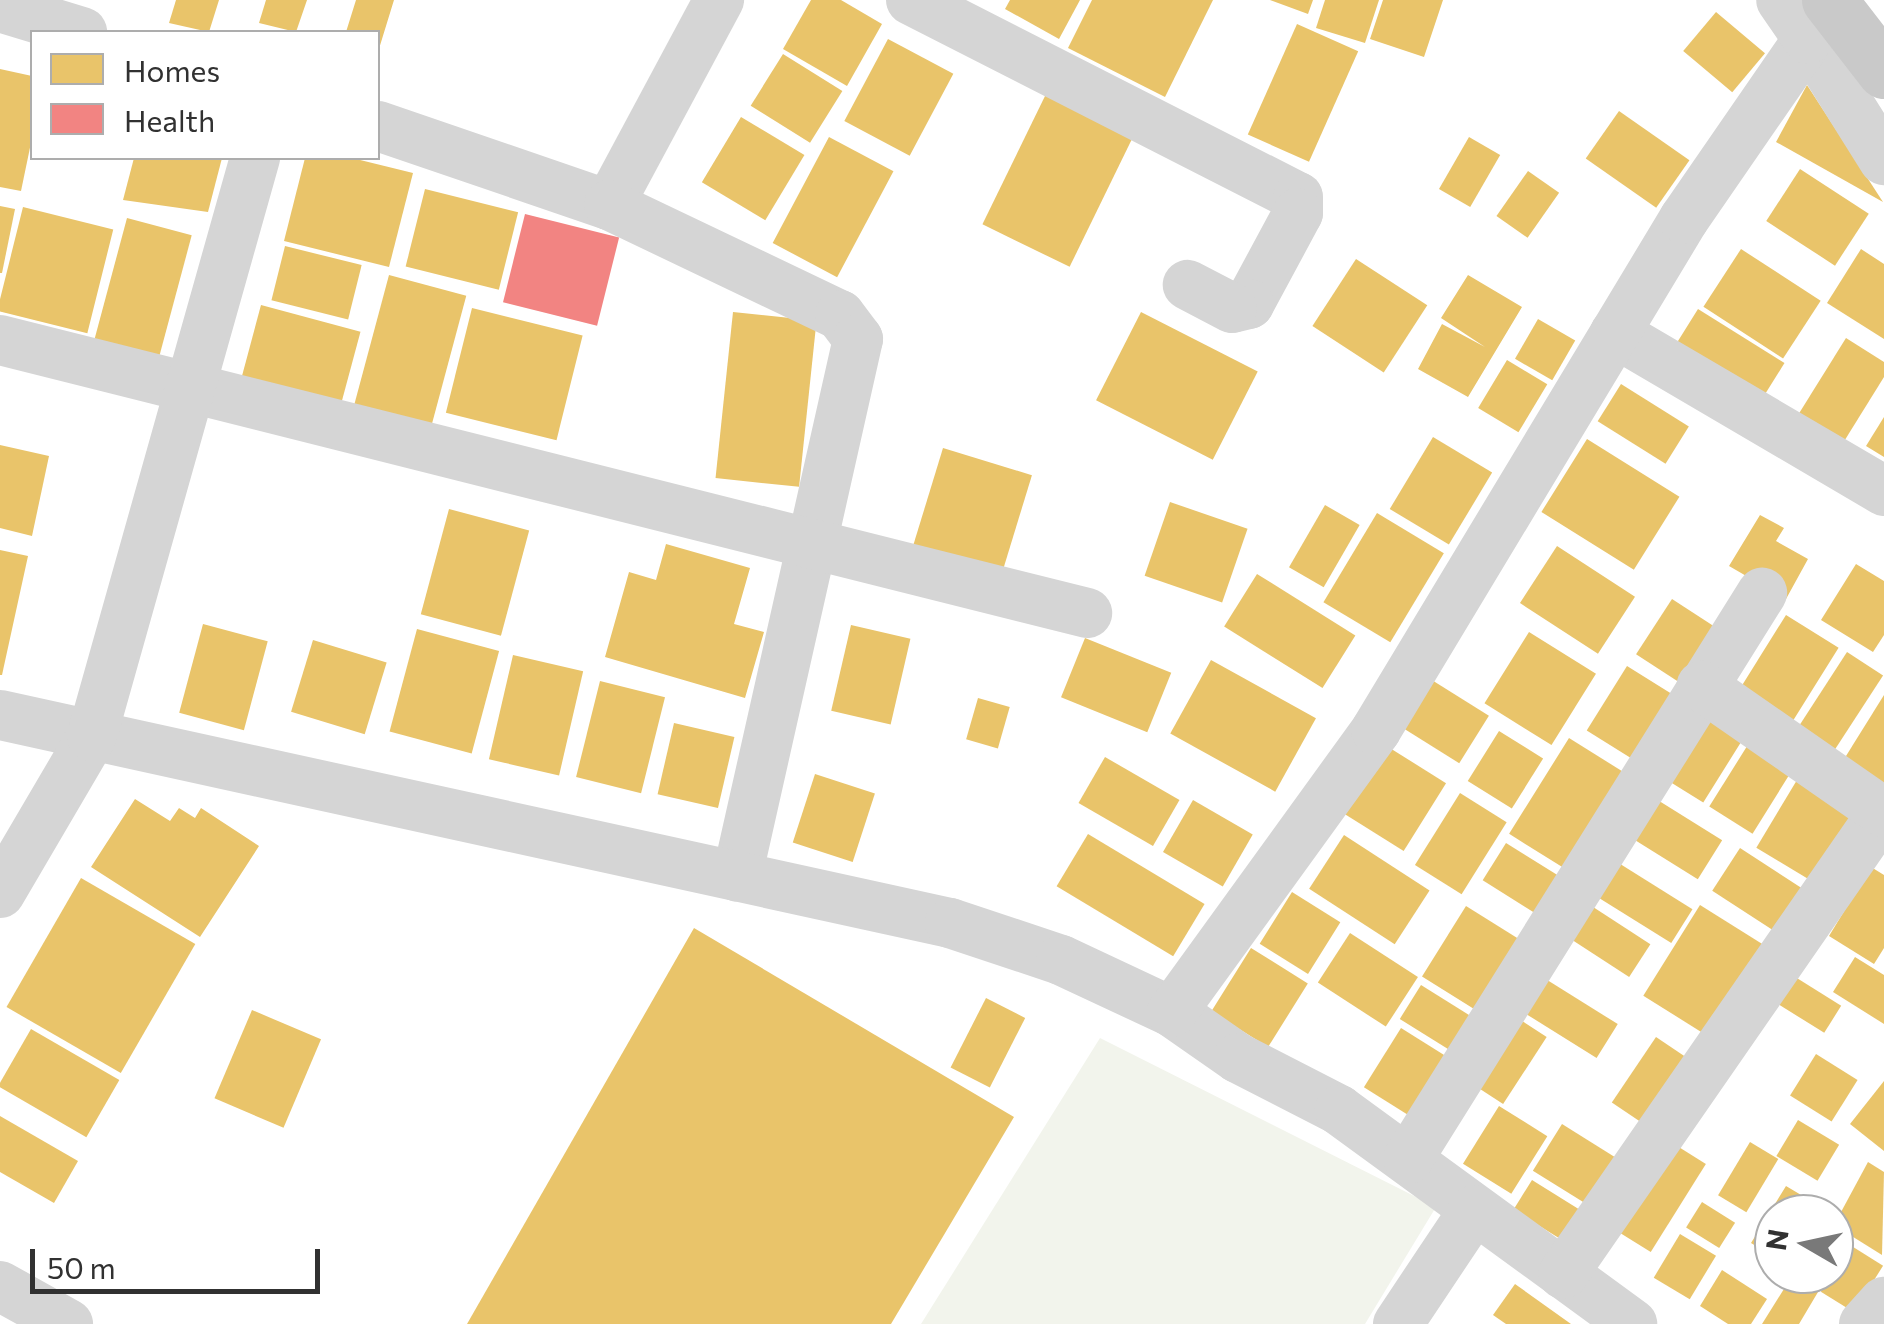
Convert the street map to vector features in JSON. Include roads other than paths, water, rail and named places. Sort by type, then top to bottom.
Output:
[{"type":"main road","points":[[1806,13],[1884,71]]},
{"type":"street","points":[[609,205],[719,0]]},
{"type":"street","points":[[910,0],[1298,197],[1298,213],[1249,304],[1232,308],[1188,285]]},
{"type":"street","points":[[0,7],[75,30]]},
{"type":"street","points":[[1806,13],[1884,160]]},
{"type":"street","points":[[1172,1012],[1376,730],[1806,13]]},
{"type":"street","points":[[380,127],[609,205],[851,325],[858,356],[737,877]]},
{"type":"street","points":[[0,893],[92,736],[253,160]]},
{"type":"street","points":[[1615,333],[1884,491]]},
{"type":"street","points":[[0,340],[814,549],[1087,613]]},
{"type":"street","points":[[1408,1159],[1762,593]]},
{"type":"street","points":[[1563,1274],[1883,812],[1702,686]]},
{"type":"street","points":[[0,715],[950,923],[1061,960],[1172,1012],[1408,1159],[1632,1324]]},
{"type":"street","points":[[1398,1324],[1474,1210]]},
{"type":"street","points":[[0,1286],[68,1324]]},
{"type":"street","points":[[1864,1324],[1884,1302]]}]
